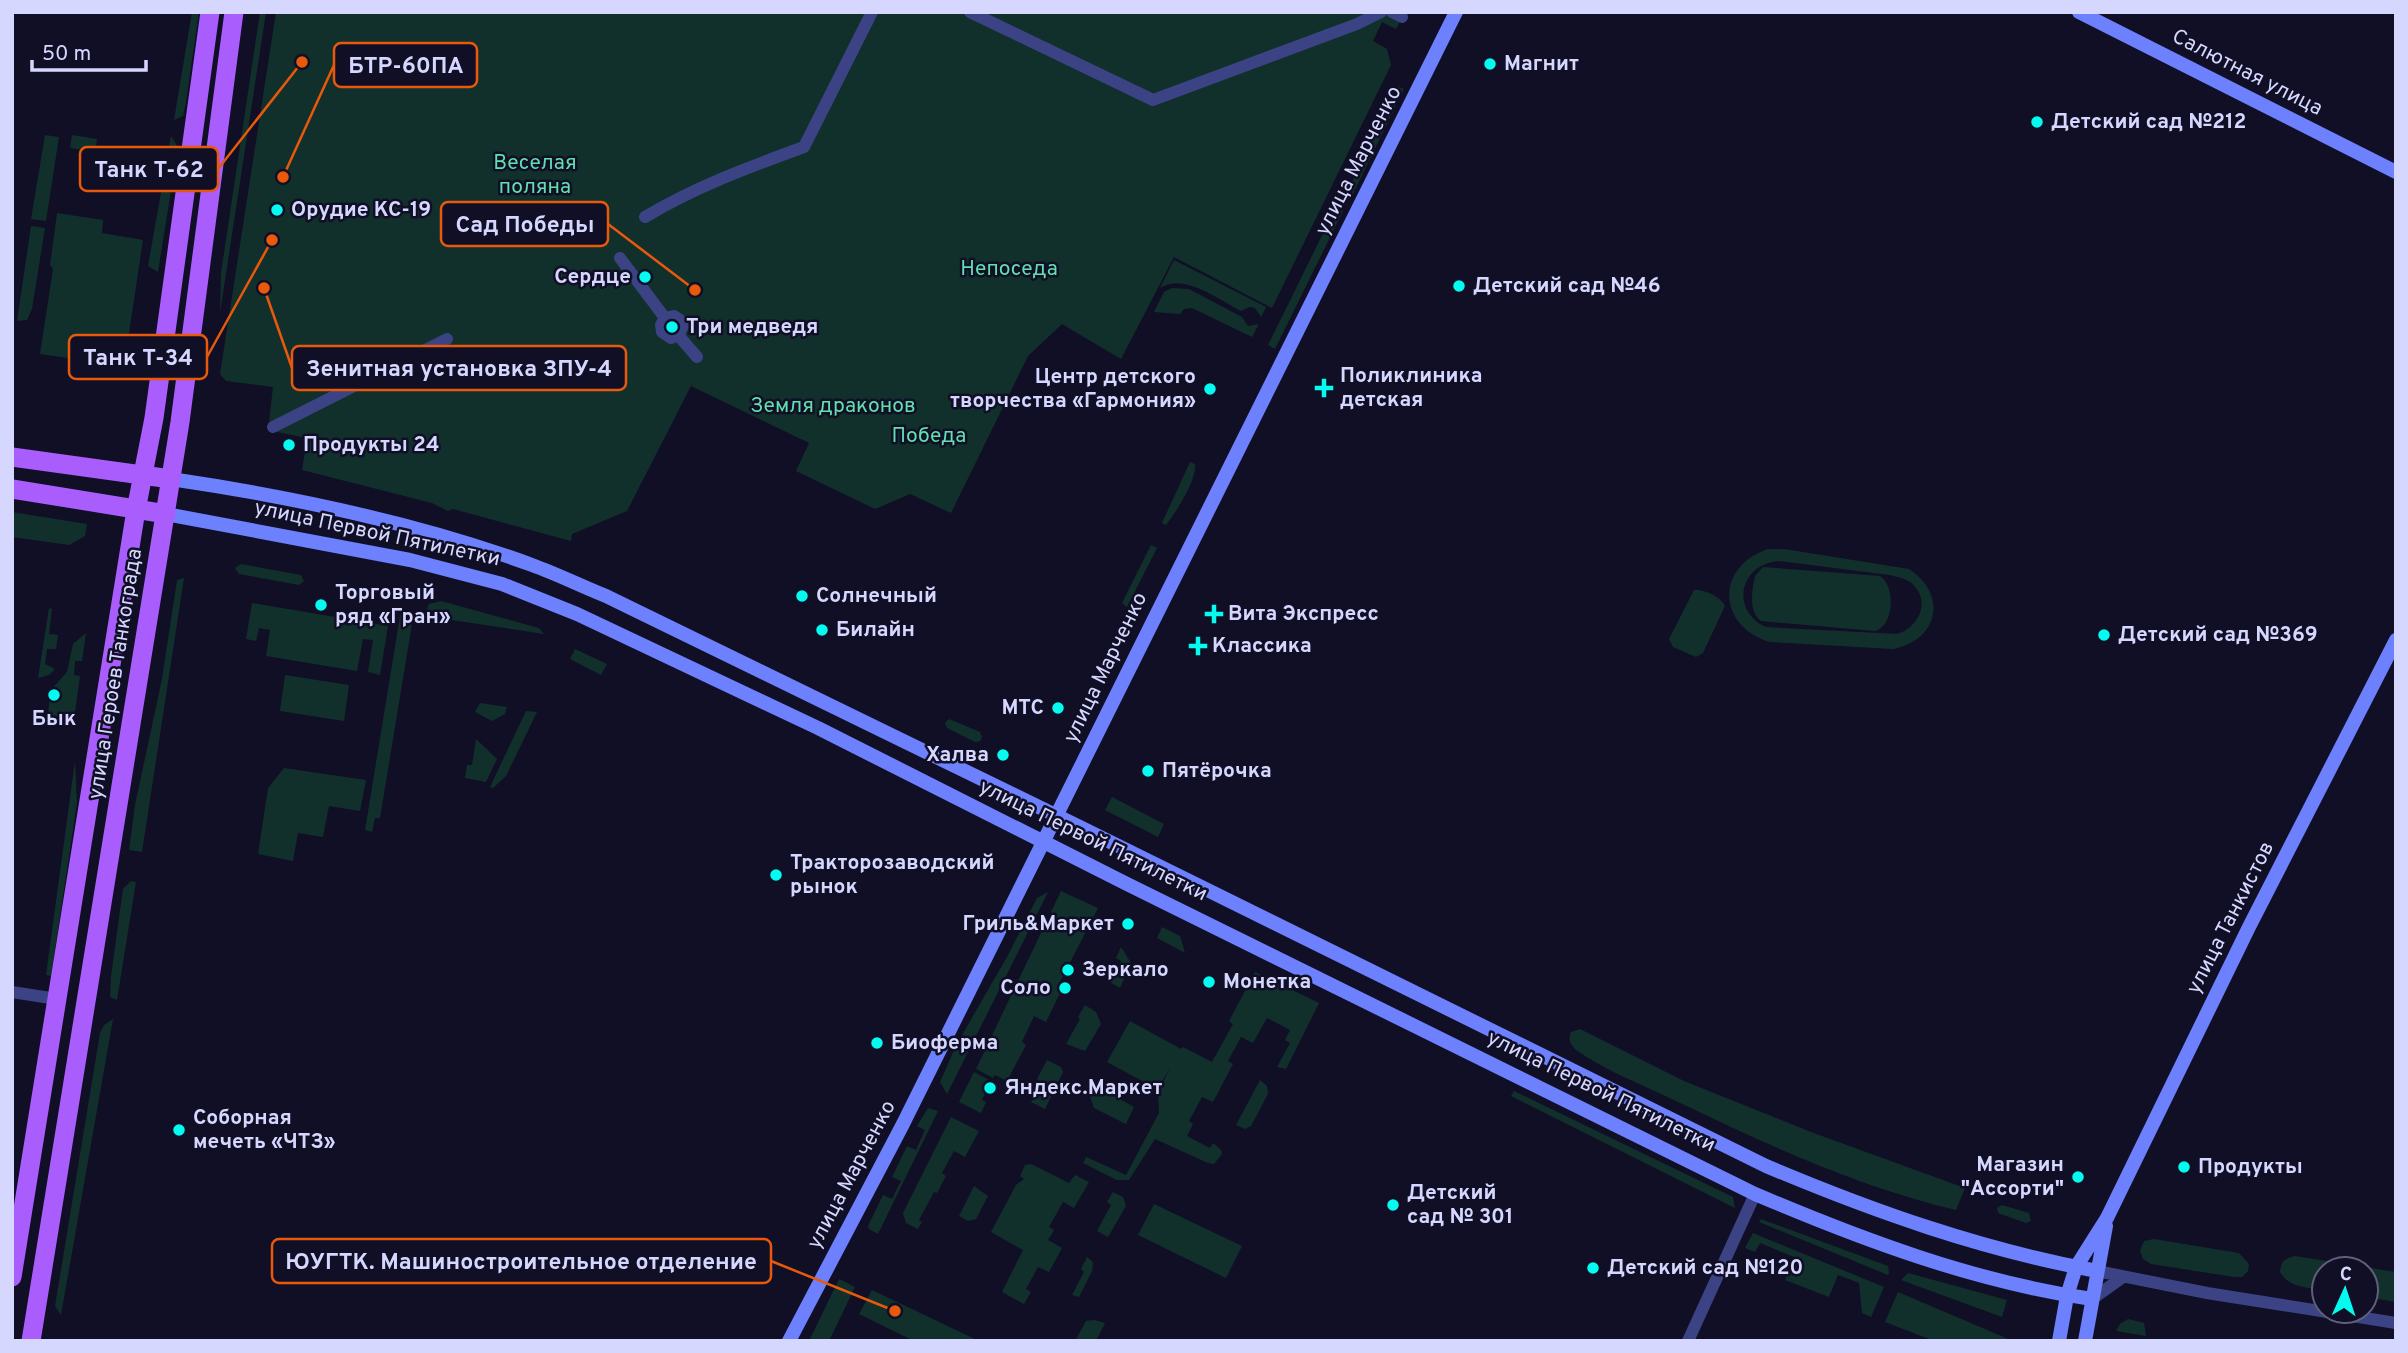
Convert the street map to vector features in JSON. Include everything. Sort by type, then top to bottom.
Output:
[{"type":"main road","name":"улица Героев Танкограда","points":[[12,1278],[136,510],[154,418],[210,12]]},
{"type":"main road","name":"улица Героев Танкограда","points":[[31,1341],[166,514],[234,12]]},
{"type":"main road","name":"улица Марченко","points":[[789,1341],[904,1124],[1055,815],[1457,12]]},
{"type":"main road","name":"Салютная улица","points":[[2079,12],[2396,172]]},
{"type":"main road","name":"улица Первой Пятилетки","points":[[12,457],[246,491],[401,525],[535,566],[606,596],[1766,1166],[1851,1202],[1928,1229],[2097,1271]]},
{"type":"main road","name":"улица Первой Пятилетки","points":[[12,489],[166,514],[386,555],[502,584],[577,614],[806,723],[1755,1194],[1828,1225],[1903,1252],[2067,1296],[2092,1299]]},
{"type":"main road","name":"улица Танкистов","points":[[2059,1341],[2067,1296],[2076,1267],[2108,1218],[2249,927],[2396,640]]},
{"type":"main road","points":[[57,999],[86,1004]]},
{"type":"main road","name":"улица Танкистов","points":[[2085,1341],[2108,1218]]},
{"type":"street","points":[[645,217],[667,203],[730,174],[804,147],[872,12]]},
{"type":"street","points":[[970,12],[1153,100],[1357,24],[1381,12]]},
{"type":"street","points":[[620,258],[665,318],[674,317],[680,320],[682,330],[678,335],[697,357]]},
{"type":"street","points":[[273,427],[447,339]]},
{"type":"street","points":[[12,992],[57,999]]},
{"type":"street","points":[[1688,1341],[1755,1194]]},
{"type":"street","name":"улица Первой Пятилетки","points":[[2097,1271],[2207,1293],[2396,1323]]},
{"type":"street","points":[[2092,1299],[2123,1277]]},
{"type":"green space","points":[[192,12],[199,12],[186,102],[183,116],[174,120]]},
{"type":"green space","points":[[260,12],[266,12],[220,313],[221,273]]},
{"type":"green space","points":[[276,12],[1405,12],[1396,29],[1382,22],[1373,41],[1387,49],[1391,65],[1272,308],[1174,257],[1121,359],[1062,324],[1028,356],[951,513],[910,494],[875,509],[796,471],[809,443],[691,386],[627,511],[572,534],[571,541],[453,509],[448,511],[432,503],[302,470],[307,438],[277,432],[269,422],[273,387],[226,381],[220,374]]},
{"type":"green space","points":[[1399,87],[1404,89],[1351,198],[1345,196]]},
{"type":"green space","points":[[45,135],[59,137],[46,221],[31,219]]},
{"type":"green space","points":[[72,135],[97,139],[95,152],[70,148]]},
{"type":"green space","points":[[171,136],[178,147],[158,272],[148,266]]},
{"type":"green space","points":[[1336,207],[1343,211],[1275,349],[1268,345]]},
{"type":"green space","points":[[57,213],[103,220],[102,233],[143,240],[124,366],[40,354],[53,269],[50,265]]},
{"type":"green space","points":[[31,226],[45,228],[32,309],[27,320],[17,321]]},
{"type":"green space","points":[[1174,260],[1266,307],[1261,317],[1255,308],[1249,307],[1241,311],[1190,285],[1169,284],[1160,288]]},
{"type":"green space","points":[[1172,288],[1189,289],[1242,317],[1248,326],[1259,324],[1252,337],[1192,308],[1184,309],[1180,314],[1154,312],[1164,292]]},
{"type":"green space","points":[[1190,462],[1195,464],[1193,478],[1166,525],[1162,523]]},
{"type":"green space","points":[[12,512],[87,524],[85,536],[69,545],[12,537]]},
{"type":"green space","points":[[1151,545],[1157,548],[1127,607],[1122,603]]},
{"type":"green space","points":[[1768,549],[1784,549],[1909,569],[1921,579],[1929,591],[1933,615],[1929,626],[1920,636],[1893,649],[1770,642],[1753,634],[1740,623],[1732,610],[1729,596],[1731,582],[1738,569]],"holes":[[[1779,561],[1890,575],[1910,582],[1917,589],[1922,604],[1917,619],[1897,634],[1766,627],[1755,620],[1747,610],[1744,600],[1744,589],[1755,570],[1765,564]]]},
{"type":"green space","points":[[241,564],[301,575],[304,581],[299,585],[239,574],[235,568]]},
{"type":"green space","points":[[1763,567],[1880,576],[1889,588],[1891,605],[1886,622],[1875,631],[1761,621],[1754,612],[1752,594],[1755,576]]},
{"type":"green space","points":[[184,578],[142,852],[129,850],[135,805],[162,679],[177,580]]},
{"type":"green space","points":[[1694,590],[1712,594],[1725,606],[1703,653],[1696,657],[1673,647],[1669,639]]},
{"type":"green space","points":[[441,601],[539,628],[544,634],[425,616],[429,604]]},
{"type":"green space","points":[[252,603],[388,626],[380,675],[368,672],[373,640],[363,639],[357,671],[266,656],[270,630],[259,628],[256,641],[246,639]]},
{"type":"green space","points":[[49,608],[52,609],[49,634],[58,635],[56,649],[47,649],[45,664],[55,669],[49,675],[38,678]]},
{"type":"green space","points":[[407,610],[413,618],[380,818],[375,818],[372,832],[365,830],[400,616],[401,612]]},
{"type":"green space","points":[[86,633],[82,661],[75,661],[74,675],[80,676],[73,727],[48,719],[50,691],[67,672],[73,644]]},
{"type":"green space","points":[[575,649],[607,664],[601,675],[570,659]]},
{"type":"green space","points":[[285,675],[349,685],[344,721],[280,711]]},
{"type":"green space","points":[[480,703],[507,707],[505,714],[492,721],[475,712]]},
{"type":"green space","points":[[526,711],[537,712],[506,776],[493,788],[490,787]]},
{"type":"green space","points":[[949,719],[980,732],[980,741],[975,742],[947,728],[945,723]]},
{"type":"green space","points":[[476,739],[497,759],[486,782],[465,778],[467,765],[472,765]]},
{"type":"green space","points":[[75,761],[77,803],[51,976],[46,975]]},
{"type":"green space","points":[[284,768],[366,780],[360,811],[329,806],[323,837],[298,833],[293,861],[258,854],[268,788]]},
{"type":"green space","points":[[1112,797],[1164,824],[1158,837],[1105,810]]},
{"type":"green space","points":[[131,881],[136,882],[117,1000],[110,997],[111,976],[123,889]]},
{"type":"green space","points":[[1061,891],[1098,908],[1060,982],[1064,985],[1046,1022],[1034,1016],[1022,1042],[1026,1045],[1007,1081],[995,1075],[993,1078],[976,1069]]},
{"type":"green space","points":[[1048,892],[947,1094],[940,1082],[955,1048],[964,1053],[971,1040],[962,1035],[1037,898]]},
{"type":"green space","points":[[1162,927],[1180,936],[1185,953],[1157,938]]},
{"type":"green space","points":[[1121,947],[1131,963],[1120,988],[1110,982],[1121,961],[1116,958]]},
{"type":"green space","points":[[1255,972],[1319,1003],[1286,1069],[1277,1067],[1290,1043],[1285,1040],[1290,1030],[1267,1018],[1253,1043],[1241,1037],[1228,1061],[1233,1064],[1213,1102],[1202,1097],[1189,1121],[1193,1124],[1187,1136],[1210,1148],[1213,1143],[1221,1150],[1222,1154],[1214,1164],[1155,1139],[1129,1180],[1117,1180],[1083,1163],[1086,1157],[1126,1175],[1159,1113],[1158,1091],[1171,1067],[1157,1089],[1107,1062],[1130,1021],[1181,1049],[1183,1047],[1212,1062],[1233,1024],[1229,1021]]},
{"type":"green space","points":[[1085,1005],[1096,1012],[1101,1024],[1085,1051],[1066,1044]]},
{"type":"green space","points":[[113,1019],[61,1315],[55,1306],[100,1033],[104,1025]]},
{"type":"green space","points":[[1580,1029],[1684,1081],[1811,1132],[1965,1188],[1956,1210],[1884,1189],[1813,1163],[1600,1065],[1571,1044],[1571,1032]]},
{"type":"green space","points":[[1047,1060],[1061,1067],[1063,1072],[1045,1109],[1031,1102],[1041,1082],[1037,1079]]},
{"type":"green space","points":[[974,1072],[991,1081],[982,1100],[986,1102],[981,1113],[959,1102]]},
{"type":"green space","points":[[1260,1080],[1267,1086],[1268,1094],[1251,1126],[1245,1129],[1236,1125]]},
{"type":"green space","points":[[1096,1086],[1134,1107],[1126,1124],[1094,1108],[1090,1097]]},
{"type":"green space","points":[[1514,1091],[1733,1197],[1735,1208],[1511,1096]]},
{"type":"green space","points":[[928,1108],[938,1111],[878,1234],[868,1226],[883,1195],[892,1199],[901,1181],[892,1177],[907,1146],[916,1150],[925,1130],[917,1126]]},
{"type":"green space","points":[[951,1117],[979,1131],[965,1157],[954,1151],[942,1173],[946,1176],[919,1220],[922,1222],[918,1229],[906,1223],[903,1213]]},
{"type":"green space","points":[[1031,1164],[1069,1183],[1075,1175],[1089,1182],[1074,1208],[1063,1202],[1049,1227],[1054,1230],[1048,1240],[1062,1248],[1049,1272],[1038,1267],[1026,1289],[1031,1292],[1024,1304],[1002,1292],[1023,1250],[991,1232],[1016,1185],[1024,1179],[1020,1176],[1025,1165]]},
{"type":"green space","points":[[974,1186],[988,1196],[976,1219],[968,1221],[959,1216]]},
{"type":"green space","points":[[1113,1192],[1123,1197],[1126,1206],[1108,1237],[1097,1231],[1111,1205],[1107,1202]]},
{"type":"green space","points":[[1154,1204],[1242,1246],[1226,1278],[1138,1235]]},
{"type":"green space","points":[[2002,1205],[2029,1213],[2031,1221],[2026,1223],[1998,1213],[1997,1208]]},
{"type":"green space","points":[[1761,1219],[1888,1266],[1889,1273],[1888,1275],[1759,1222]]},
{"type":"green space","points":[[1753,1233],[1884,1287],[1871,1317],[1862,1313],[1859,1283],[1838,1275],[1829,1297],[1785,1280],[1794,1257],[1760,1243],[1755,1252],[1745,1248]]},
{"type":"green space","points":[[2154,1239],[2239,1253],[2249,1264],[2248,1271],[2242,1277],[2234,1277],[2151,1264],[2143,1259],[2140,1251],[2144,1241]]},
{"type":"green space","points":[[2295,1256],[2310,1258],[2310,1288],[2293,1284],[2280,1272],[2281,1265],[2288,1258]]},
{"type":"green space","points":[[1087,1257],[1093,1262],[1092,1271],[1079,1297],[1072,1295],[1084,1272],[1081,1269]]},
{"type":"green space","points":[[2380,1269],[2396,1272],[2396,1302],[2380,1299]]},
{"type":"green space","points":[[1908,1273],[2007,1300],[2002,1317],[1901,1280]]},
{"type":"green space","points":[[839,1279],[855,1287],[829,1341],[809,1341]]},
{"type":"green space","points":[[872,1290],[979,1341],[914,1341],[859,1314]]},
{"type":"green space","points":[[1898,1292],[2013,1341],[1934,1341],[1885,1322]]},
{"type":"green space","points":[[2128,1319],[2144,1323],[2146,1336],[2116,1331],[2120,1324]]},
{"type":"green space","points":[[1086,1321],[1105,1323],[1096,1341],[1075,1341]]},
{"type":"place","name":"Танк Т-62","points":[[302,62]]},
{"type":"place","name":"Магнит","points":[[1490,64]]},
{"type":"place","name":"Детский сад №212","points":[[2037,122]]},
{"type":"place","name":"БТР-60ПА","points":[[283,177]]},
{"type":"place","name":"Орудие КС-19","points":[[277,210]]},
{"type":"place","name":"Танк Т-34","points":[[272,240]]},
{"type":"place","name":"Сердце","points":[[645,277]]},
{"type":"place","name":"Детский сад №46","points":[[1459,286]]},
{"type":"place","name":"Зенитная установка ЗПУ-4","points":[[264,288]]},
{"type":"place","name":"Сад Победы","points":[[695,290]]},
{"type":"place","name":"Три медведя","points":[[672,327]]},
{"type":"place","name":"Поликлиника детская","points":[[1324,388]]},
{"type":"place","name":"Центр детского творчества «Гармония»","points":[[1210,389]]},
{"type":"place","name":"Продукты 24","points":[[289,445]]},
{"type":"place","name":"Солнечный","points":[[802,596]]},
{"type":"place","name":"Торговый ряд «Гран»","points":[[321,605]]},
{"type":"place","name":"Вита Экспресс","points":[[1214,614]]},
{"type":"place","name":"Билайн","points":[[822,630]]},
{"type":"place","name":"Детский сад №369","points":[[2104,635]]},
{"type":"place","name":"Классика","points":[[1198,646]]},
{"type":"place","name":"Бык","points":[[54,695]]},
{"type":"place","name":"МТС","points":[[1058,708]]},
{"type":"place","name":"Халва","points":[[1003,755]]},
{"type":"place","name":"Пятёрочка","points":[[1148,771]]},
{"type":"place","name":"Тракторозаводский рынок","points":[[776,875]]},
{"type":"place","name":"Гриль&Маркет","points":[[1128,924]]},
{"type":"place","name":"Зеркало","points":[[1068,970]]},
{"type":"place","name":"Монетка","points":[[1209,982]]},
{"type":"place","name":"Соло","points":[[1065,988]]},
{"type":"place","name":"Биоферма","points":[[877,1043]]},
{"type":"place","name":"Яндекс.Маркет","points":[[990,1088]]},
{"type":"place","name":"Соборная мечеть «ЧТЗ»","points":[[179,1130]]},
{"type":"place","name":"Продукты","points":[[2184,1167]]},
{"type":"place","name":"Магазин \"Ассорти\"","points":[[2078,1177]]},
{"type":"place","name":"Детский сад № 301","points":[[1393,1205]]},
{"type":"place","name":"Детский сад №120","points":[[1593,1268]]},
{"type":"place","name":"ЮУГТК. Машиностроительное отделение","points":[[895,1311]]},
{"type":"park label","name":"Веселая поляна","points":[[535,175]]},
{"type":"park label","name":"Непоседа","points":[[1009,269]]},
{"type":"park label","name":"Земля драконов","points":[[833,406]]},
{"type":"park label","name":"Победа","points":[[929,436]]}]
